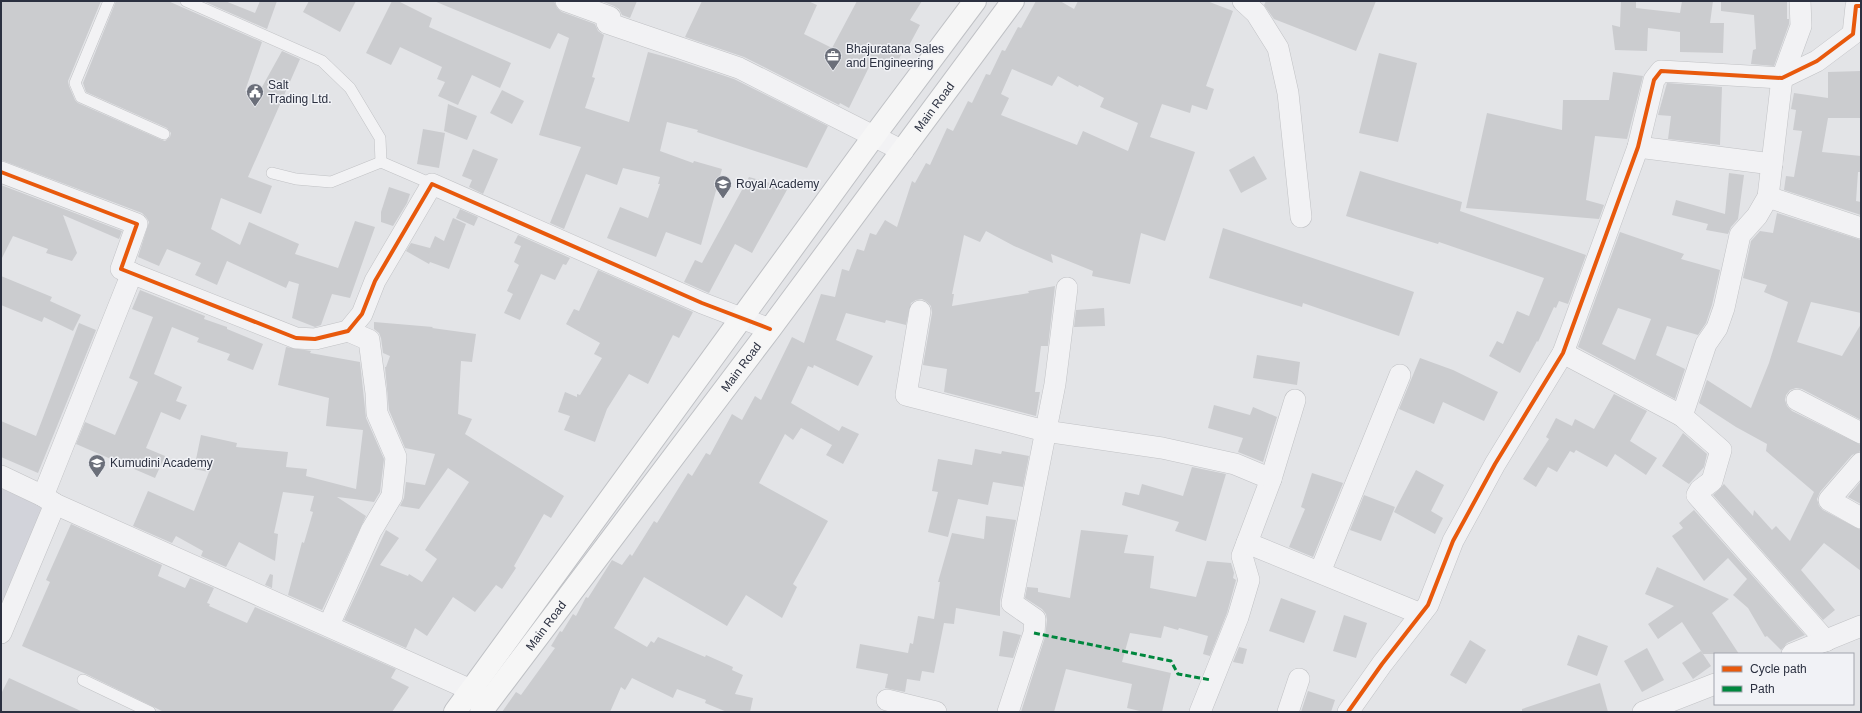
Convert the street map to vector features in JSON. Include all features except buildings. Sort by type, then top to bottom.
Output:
[{"type":"main road","name":"Main Road","points":[[480,701],[743,318],[874,136],[975,1]]},
{"type":"main road","name":"Main Road","points":[[455,712],[480,701],[770,329],[1013,1]]},
{"type":"street","points":[[566,1],[610,17],[607,22],[739,68],[903,151]]},
{"type":"street","points":[[1243,1],[1256,12],[1278,48],[1288,93],[1301,217]]},
{"type":"street","points":[[1682,416],[1706,344],[1717,328],[1724,308],[1740,235],[1757,216],[1768,197],[1782,78],[1801,26],[1800,1]]},
{"type":"street","points":[[1348,712],[1382,664],[1428,605],[1453,542],[1495,464],[1563,353],[1638,147],[1654,80],[1660,72],[1782,78],[1817,61],[1853,34],[1856,6],[1861,6]]},
{"type":"street","points":[[1638,147],[1772,164]]},
{"type":"street","points":[[1,172],[137,224],[121,269],[296,338],[315,339],[348,331],[369,340],[377,413],[396,457],[392,496],[370,531],[329,625]]},
{"type":"street","points":[[348,331],[362,314],[374,281],[432,184],[702,303],[770,329]]},
{"type":"street","points":[[1768,197],[1861,228]]},
{"type":"street","points":[[1,633],[132,273]]},
{"type":"street","points":[[1008,712],[1034,633],[1035,619],[1012,603],[1055,384],[1067,288]]},
{"type":"street","points":[[920,311],[906,395],[1045,431],[1162,448],[1235,464],[1271,479]]},
{"type":"street","points":[[1563,353],[1682,416],[1721,450],[1712,480],[1700,490],[1697,496],[1826,641]]},
{"type":"street","points":[[1320,572],[1400,375]]},
{"type":"street","points":[[1200,712],[1238,617],[1249,580],[1242,556],[1271,479],[1295,400]]},
{"type":"street","points":[[1797,400],[1861,433]]},
{"type":"street","points":[[1861,463],[1829,500],[1861,518]]},
{"type":"street","points":[[1,476],[49,500],[329,625],[480,701]]},
{"type":"street","points":[[1247,543],[1421,614]]},
{"type":"street","points":[[1795,653],[1861,626]]},
{"type":"street","points":[[1288,712],[1299,679]]},
{"type":"street","points":[[1643,712],[1714,684]]},
{"type":"street","points":[[887,700],[936,712]]},
{"type":"lane","points":[[108,1],[75,83],[81,97],[164,134]]},
{"type":"lane","points":[[186,1],[322,61],[350,88],[380,138],[381,162]]},
{"type":"lane","points":[[272,173],[296,179],[331,182],[381,162],[432,184]]},
{"type":"lane","points":[[83,680],[150,712]]},
{"type":"shaded area","points":[[1,485],[54,511],[1,635]]},
{"type":"marked path","points":[[1034,633],[1171,661],[1178,674],[1211,680]]},
{"type":"cycle path","points":[[1348,712],[1382,664],[1428,605],[1453,541],[1495,464],[1563,353],[1638,147],[1654,80],[1661,71],[1782,78],[1817,61],[1853,34],[1856,6],[1861,6]]},
{"type":"cycle path","points":[[1,172],[137,224],[121,269],[296,338],[315,339],[348,331],[362,314],[375,281],[432,184],[702,303],[770,329]]},
{"type":"place","name":"Bhajuratana Sales and Engineering","points":[[833,71]]},
{"type":"place","name":"Salt Trading Ltd.","points":[[255,107]]},
{"type":"place","name":"Royal Academy","points":[[723,199]]},
{"type":"place","name":"Kumudini Academy","points":[[97,478]]}]
